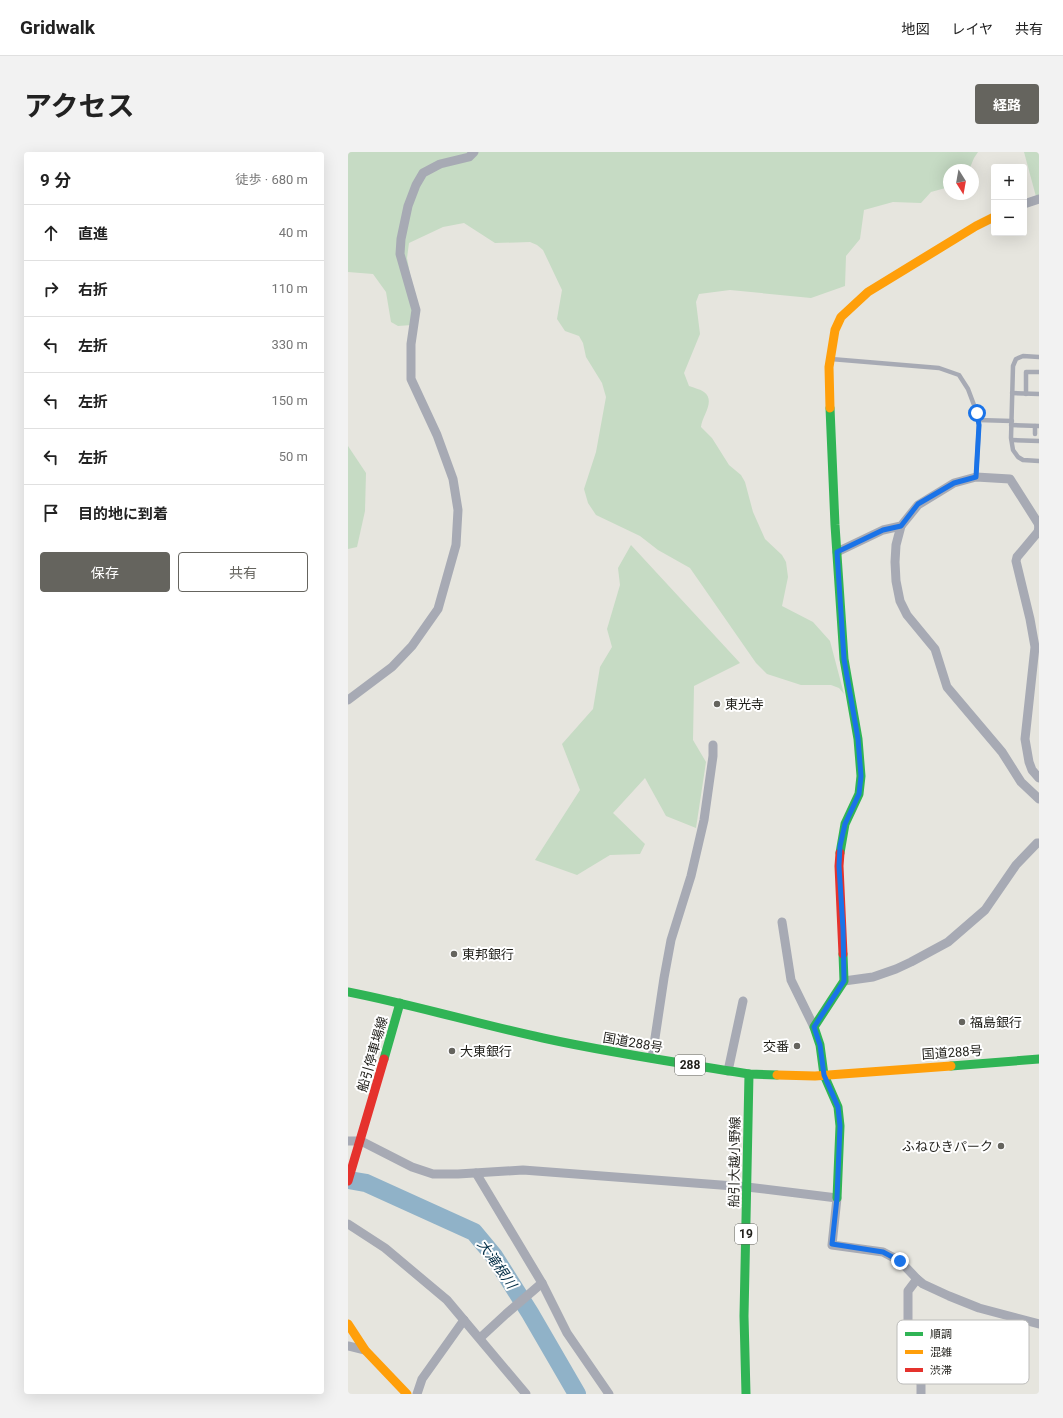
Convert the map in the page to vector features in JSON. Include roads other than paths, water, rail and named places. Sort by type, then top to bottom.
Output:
[{"type":"main road","points":[[837,1198],[840,1126],[838,1107],[824,1075],[820,1045],[814,1027],[844,981],[843,929],[839,866],[840,846],[845,824],[859,794],[861,776],[858,739],[844,659],[837,552],[829,393],[830,359],[834,330],[841,317],[868,292],[976,226],[991,218]]},
{"type":"main road","name":"国道288号","points":[[348,992],[600,1050],[749,1074],[793,1076],[824,1075],[1039,1058]]},
{"type":"main road","name":"船引停車場線","points":[[348,1182],[400,1004]]},
{"type":"main road","name":"船引大越小野線","points":[[746,1394],[744,1331],[749,1074]]},
{"type":"main road","points":[[348,1324],[365,1350],[407,1394]]},
{"type":"street","points":[[348,700],[392,667],[412,646],[438,609],[456,545],[458,510],[453,479],[436,435],[411,379],[410,344],[416,310],[400,254],[401,240],[408,206],[416,185],[423,173],[440,164],[469,157],[474,152]]},
{"type":"street","points":[[1027,203],[1039,199]]},
{"type":"street","points":[[1039,778],[1032,770],[1029,762],[1025,739],[1035,647],[1016,561],[1017,557],[1038,532],[1039,527],[1038,523],[1010,479],[976,477],[954,483],[918,504],[901,526],[896,545],[896,581],[900,601],[907,615],[935,649],[947,687],[1002,752],[1021,782],[1039,799]]},
{"type":"street","points":[[837,552],[883,530],[901,526]]},
{"type":"street","points":[[652,1058],[671,940],[691,876],[704,820],[713,756],[712,745]]},
{"type":"street","points":[[844,981],[873,977],[896,969],[948,942],[984,910],[1016,865],[1037,843],[1039,843]]},
{"type":"street","points":[[782,922],[791,980],[814,1027]]},
{"type":"street","points":[[728,1071],[743,1002]]},
{"type":"street","points":[[348,1140],[361,1141],[412,1167],[433,1174],[523,1170],[747,1187],[837,1198],[832,1244],[883,1252],[900,1261],[917,1279],[949,1296],[979,1308],[1024,1320]]},
{"type":"street","points":[[476,1172],[542,1283],[567,1333],[609,1394]]},
{"type":"street","points":[[348,1224],[385,1248],[447,1300],[526,1394]]},
{"type":"street","points":[[908,1320],[908,1291],[917,1279]]},
{"type":"street","points":[[480,1338],[542,1283]]},
{"type":"street","points":[[417,1394],[422,1380],[464,1320]]},
{"type":"street","points":[[1029,1321],[1039,1324]]},
{"type":"street","points":[[348,1346],[365,1350]]},
{"type":"street","points":[[921,1384],[921,1394]]},
{"type":"lane","points":[[1039,357],[1023,356],[1016,359],[1013,366],[1012,393],[1013,450],[1018,457],[1023,460],[1039,461]]},
{"type":"lane","points":[[830,359],[939,368],[959,375],[968,389],[977,413],[976,477]]},
{"type":"lane","points":[[1026,394],[1026,372],[1039,372]]},
{"type":"lane","points":[[1012,393],[1039,394]]},
{"type":"lane","points":[[978,420],[1037,426],[1035,434]]},
{"type":"lane","points":[[1012,440],[1037,441],[1036,448]]},
{"type":"waterway","name":"大滝根川","points":[[348,1180],[366,1183],[474,1232],[494,1256],[530,1313],[577,1394]]},
{"type":"place","name":"東光寺","points":[[717,704]]},
{"type":"place","name":"東邦銀行","points":[[454,954]]},
{"type":"place","name":"福島銀行","points":[[962,1022]]},
{"type":"place","name":"交番","points":[[797,1046]]},
{"type":"place","name":"大東銀行","points":[[452,1051]]},
{"type":"place","name":"ふねひきパーク","points":[[1001,1146]]}]
